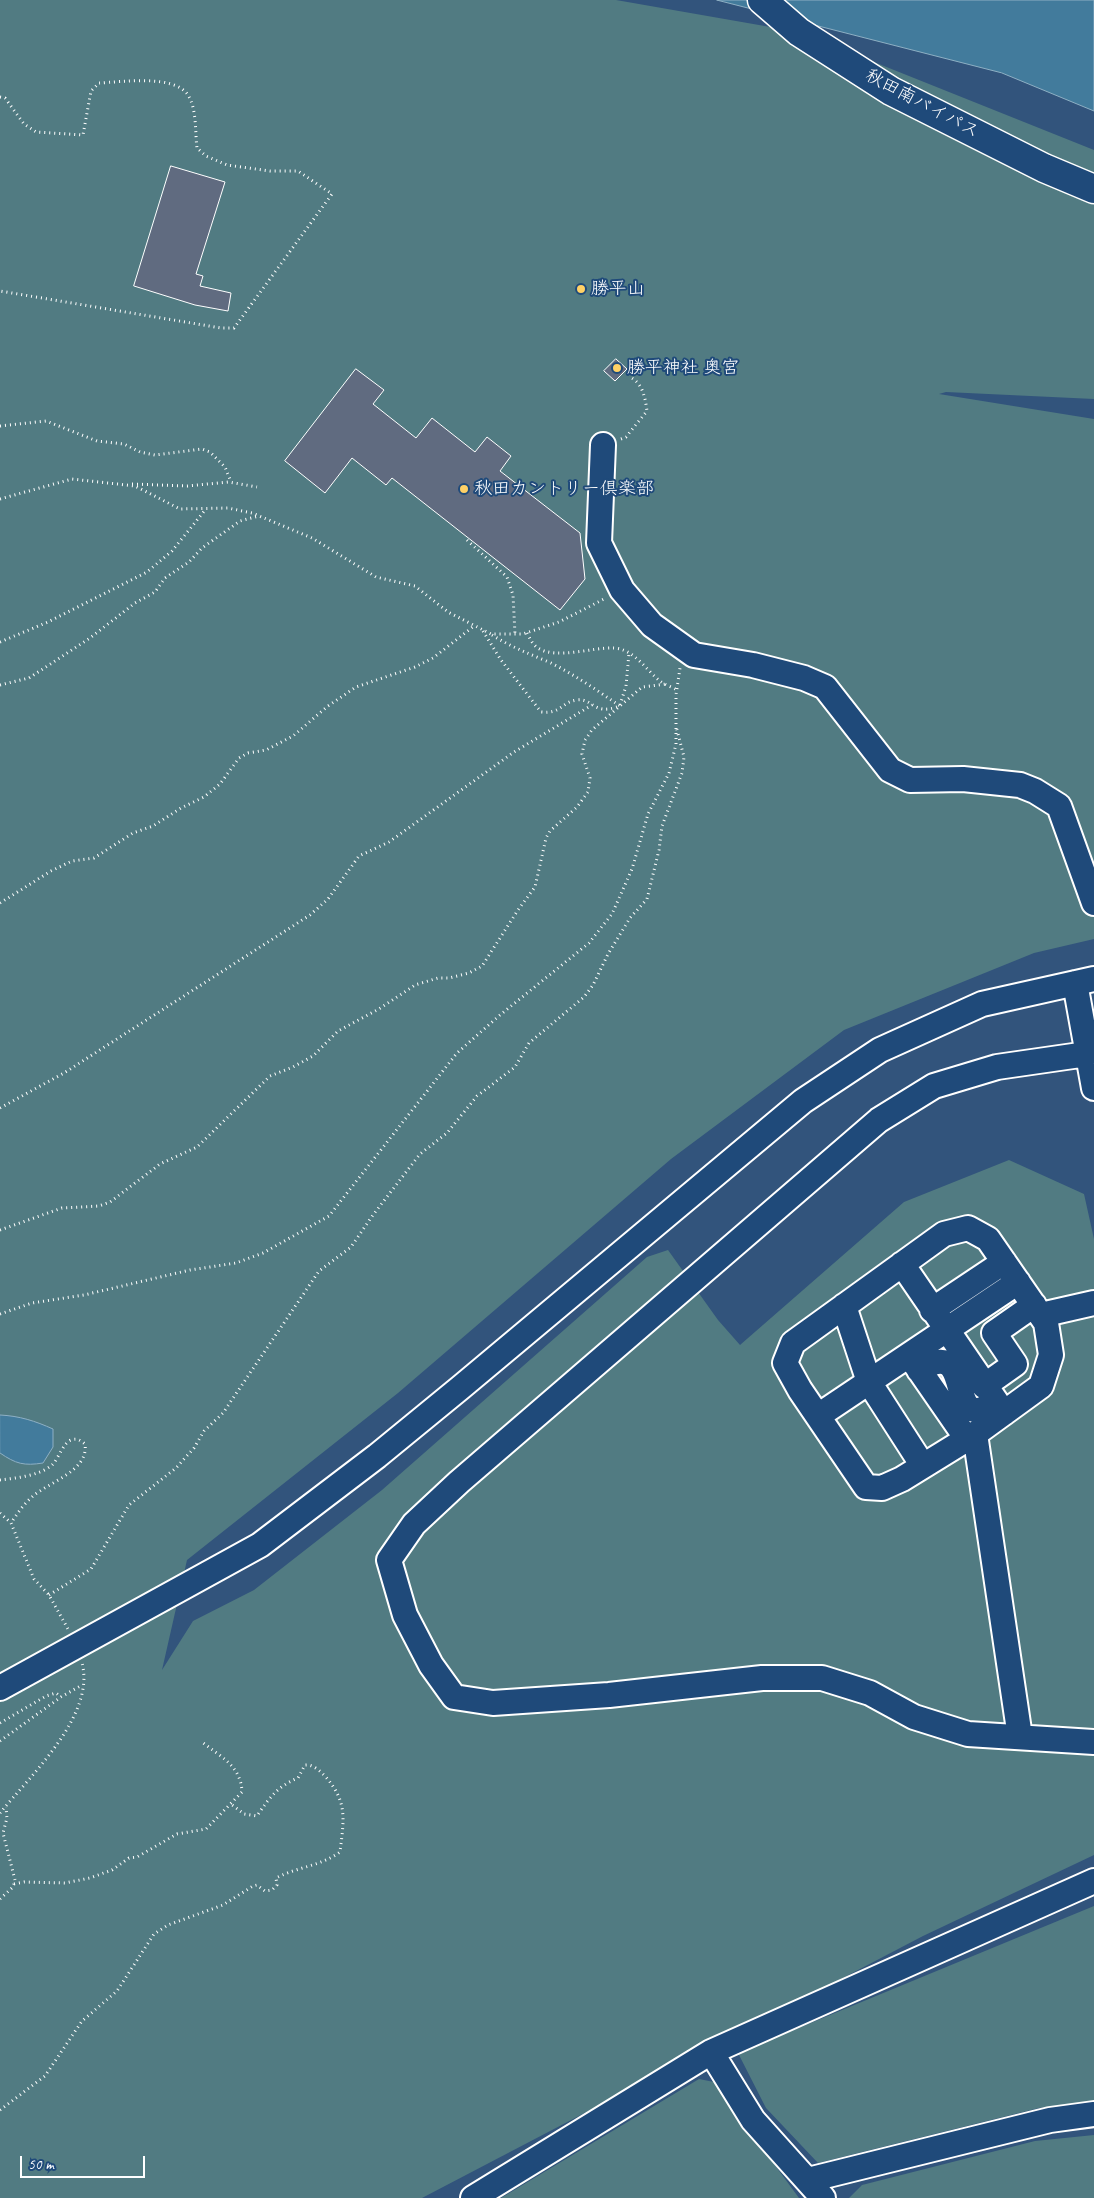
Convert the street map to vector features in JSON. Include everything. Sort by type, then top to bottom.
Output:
[{"type":"highway","name":"秋田南バイパス","points":[[762,0],[799,32],[891,91],[1044,168],[1094,190]]},
{"type":"street","points":[[603,444],[599,543],[622,590],[652,625],[694,655],[753,665],[804,678],[825,687],[890,770],[910,780],[963,779],[1020,784],[1059,806],[1094,903]]},
{"type":"street","points":[[0,1688],[260,1546],[407,1431],[803,1101],[880,1050],[982,1004],[1084,981],[1087,1054],[1094,1088]]},
{"type":"street","points":[[1087,1054],[997,1067],[934,1086],[879,1120],[459,1482],[414,1524],[389,1560],[405,1614],[431,1665],[454,1697],[493,1703],[609,1694],[762,1678],[822,1678],[870,1693],[914,1717],[968,1734],[1094,1742]]},
{"type":"street","points":[[818,1416],[869,1382],[914,1363],[946,1363],[955,1371],[960,1382],[960,1394],[964,1403],[971,1409],[985,1410],[995,1400],[1042,1386],[1051,1355],[1046,1323],[1037,1310],[1018,1282],[988,1239],[968,1228],[944,1234],[794,1342],[785,1363],[800,1390],[866,1487],[882,1488],[902,1479],[971,1436],[995,1400],[1015,1364],[994,1333],[1037,1310],[1094,1302]]},
{"type":"street","points":[[932,1310],[959,1281],[1004,1262]]},
{"type":"street","points":[[902,1264],[995,1400]]},
{"type":"street","points":[[914,1363],[946,1330],[1018,1282]]},
{"type":"street","points":[[844,1306],[869,1382],[923,1466]]},
{"type":"street","points":[[914,1363],[971,1436],[1020,1737]]},
{"type":"street","points":[[473,2198],[711,2052],[1094,1882]]},
{"type":"street","points":[[711,2052],[753,2120],[824,2198]]},
{"type":"street","points":[[808,2180],[1050,2120],[1094,2114]]},
{"type":"path","points":[[0,97],[5,98],[24,124],[36,132],[83,135],[91,91],[99,84],[169,82],[188,95],[194,115],[197,148],[206,156],[227,165],[270,171],[298,170],[332,194],[234,328],[221,328],[0,291]]},
{"type":"path","points":[[603,444],[626,437],[646,411],[644,394],[636,380],[630,377]]},
{"type":"path","points":[[0,426],[46,421],[96,441],[124,444],[140,452],[155,455],[202,449],[210,452],[226,467],[231,482]]},
{"type":"path","points":[[0,499],[72,479],[135,486],[180,508],[228,508],[259,516],[312,538],[376,577],[415,586],[448,612],[491,634],[510,647],[550,663],[575,676],[620,706]]},
{"type":"path","points":[[124,485],[162,484],[187,486],[231,482],[257,487]]},
{"type":"path","points":[[0,642],[48,622],[147,572],[172,551],[206,508]]},
{"type":"path","points":[[0,684],[29,678],[67,653],[135,603],[155,592],[165,578],[189,562],[202,548],[240,521],[259,516]]},
{"type":"path","points":[[467,540],[507,577],[513,595],[515,634]]},
{"type":"path","points":[[491,634],[527,633],[559,622],[622,590]]},
{"type":"path","points":[[0,904],[51,871],[72,861],[94,858],[133,833],[154,826],[181,808],[204,797],[220,784],[239,758],[248,753],[266,750],[293,736],[328,706],[356,687],[415,667],[433,658],[474,626]]},
{"type":"path","points":[[483,630],[501,660],[541,712],[550,713],[560,710],[565,704],[575,700],[583,700],[606,711],[620,706]]},
{"type":"path","points":[[527,633],[533,644],[539,649],[549,652],[559,653],[616,648],[629,653],[666,684],[677,690]]},
{"type":"path","points":[[0,1314],[32,1303],[84,1295],[190,1270],[236,1262],[263,1253],[329,1216],[457,1053],[500,1015],[589,944],[612,914],[632,869],[648,814],[669,773],[676,744],[679,672],[686,649]]},
{"type":"path","points":[[620,706],[626,686],[629,653]]},
{"type":"path","points":[[0,1230],[62,1208],[99,1206],[110,1202],[160,1164],[197,1147],[270,1076],[293,1067],[313,1056],[338,1031],[379,1009],[415,985],[438,978],[449,978],[469,973],[482,966],[535,887],[546,838],[550,831],[577,808],[588,792],[590,778],[582,754],[585,740],[592,730],[642,687],[666,684]]},
{"type":"path","points":[[0,1108],[64,1073],[310,915],[328,899],[359,856],[389,842],[514,752],[592,705]]},
{"type":"path","points":[[49,1595],[91,1570],[129,1504],[176,1468],[194,1448],[204,1431],[222,1413],[319,1271],[351,1247],[420,1154],[447,1133],[477,1096],[515,1067],[529,1043],[584,997],[630,918],[646,898],[659,850],[662,826],[682,772],[684,757],[676,726]]},
{"type":"path","points":[[0,1480],[37,1473],[51,1466],[67,1442],[79,1439],[85,1444],[86,1452],[78,1466],[31,1498],[12,1523]]},
{"type":"path","points":[[0,1513],[12,1523],[34,1579],[49,1595],[72,1637]]},
{"type":"path","points":[[0,1813],[60,1742],[78,1706],[85,1676],[81,1660]]},
{"type":"path","points":[[0,1741],[61,1697],[83,1685]]},
{"type":"path","points":[[0,1723],[46,1696],[56,1693],[61,1697]]},
{"type":"path","points":[[14,1884],[24,1882],[65,1883],[90,1878],[112,1870],[129,1858],[137,1857],[178,1834],[206,1829],[242,1792],[242,1780],[235,1768],[202,1742]]},
{"type":"path","points":[[0,2110],[46,2076],[82,2021],[117,1991],[154,1934],[168,1925],[223,1905],[253,1886],[257,1885],[265,1891],[272,1890],[277,1885],[276,1878],[290,1871],[315,1865],[340,1852],[343,1803],[335,1787],[319,1770],[309,1764],[304,1765],[298,1778],[285,1783],[271,1795],[258,1816],[244,1814],[231,1804]]},
{"type":"path","points":[[0,1899],[13,1887],[15,1880],[3,1833],[8,1818],[6,1806]]},
{"type":"green space","points":[[0,0],[616,0],[799,32],[1094,150],[1094,399],[946,392],[939,394],[1094,419],[1094,939],[1034,953],[844,1030],[671,1159],[398,1393],[187,1560],[162,1670],[193,1621],[254,1590],[382,1490],[647,1257],[668,1250],[718,1320],[740,1345],[904,1202],[1009,1160],[1084,1194],[1094,1239],[1094,1855],[923,1936],[422,2198],[0,2198]]},
{"type":"green space","points":[[1094,1906],[1094,2101],[1039,2108],[818,2163],[766,2108],[738,2053]]},
{"type":"green space","points":[[699,2079],[714,2082],[799,2198],[501,2198]]},
{"type":"green space","points":[[1094,2135],[1094,2198],[849,2198],[862,2185],[1035,2141]]},
{"type":"water","points":[[717,0],[1094,0],[1094,111],[1002,73]]},
{"type":"water","points":[[0,1415],[27,1419],[53,1429],[53,1447],[43,1463],[20,1463],[0,1453]]},
{"type":"building","points":[[171,166],[225,182],[196,274],[203,276],[200,286],[231,293],[228,311],[195,305],[134,286]]},
{"type":"building","name":"勝平神社 奥宮","points":[[616,359],[627,369],[615,381],[604,371]]},
{"type":"building","name":"秋田カントリー倶楽部","points":[[356,369],[384,390],[373,404],[416,438],[432,418],[475,452],[487,437],[511,456],[500,471],[580,533],[585,579],[560,610],[392,478],[386,485],[352,458],[325,493],[285,461]]},
{"type":"place","name":"勝平山","points":[[581,289]]},
{"type":"place","name":"勝平神社 奥宮","points":[[617,368]]},
{"type":"place","name":"秋田カントリー倶楽部","points":[[464,489]]}]
